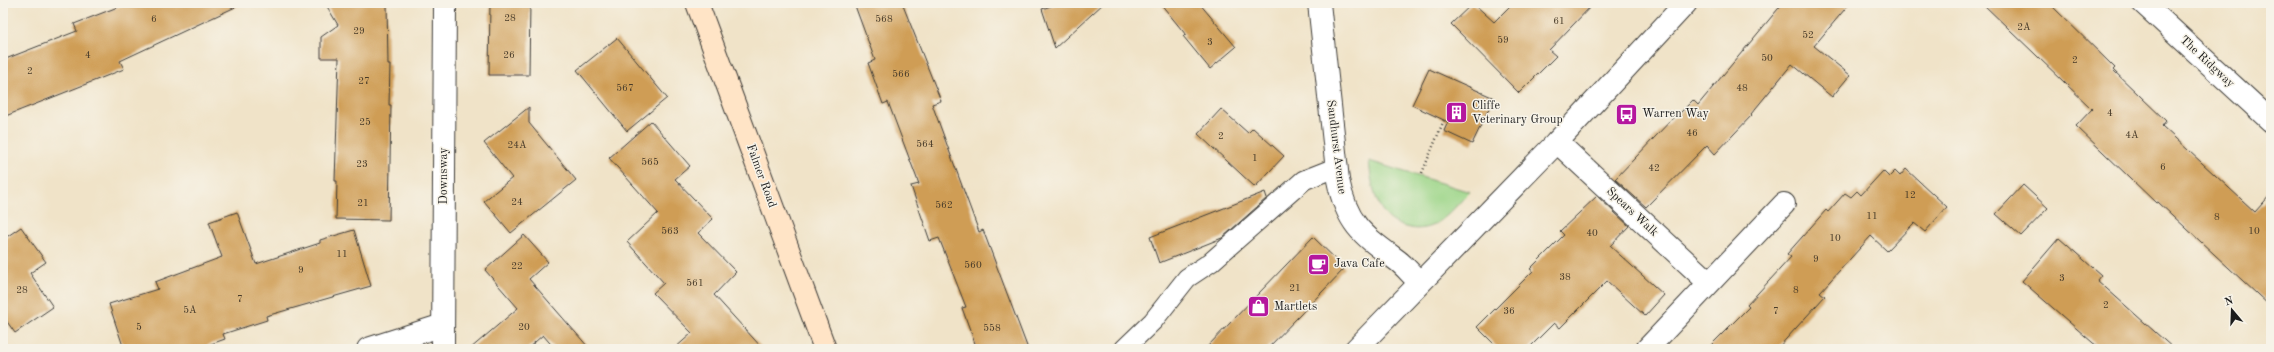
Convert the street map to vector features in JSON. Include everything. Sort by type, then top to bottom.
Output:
[{"type":"main road","name":"Falmer Road","points":[[697,3],[825,349]]},
{"type":"street","name":"Downsway","points":[[444,349],[445,3]]},
{"type":"street","name":"Sandhurst Avenue","points":[[1319,3],[1338,180],[1344,203],[1356,226],[1374,245],[1399,262],[1420,282]]},
{"type":"street","points":[[1356,349],[1557,142],[1686,3]]},
{"type":"street","name":"The Ridgway","points":[[2143,3],[2271,121]]},
{"type":"street","name":"Spears Walk","points":[[1557,142],[1708,282]]},
{"type":"street","points":[[1647,349],[1708,282],[1784,204]]},
{"type":"street","points":[[368,349],[443,325]]},
{"type":"lane","points":[[1124,349],[1153,321],[1187,278],[1211,262],[1304,180],[1337,167]]},
{"type":"path","points":[[1422,173],[1444,120]]},
{"type":"green space","points":[[1369,161],[1470,192],[1442,220],[1434,225],[1417,229],[1399,225],[1383,212],[1378,203],[1372,183]]},
{"type":"building","points":[[128,3],[244,3],[120,61],[124,69],[3,117],[3,60],[77,31],[74,24]]},
{"type":"building","points":[[325,3],[387,3],[388,65],[390,65],[389,105],[391,105],[389,220],[336,219],[337,181],[335,181],[339,58],[321,58],[321,37],[338,25]]},
{"type":"building","points":[[490,3],[530,3],[529,75],[489,75]]},
{"type":"building","points":[[854,3],[902,3],[941,101],[932,104],[979,232],[983,230],[1028,349],[977,349],[962,308],[966,307],[939,238],[930,241],[911,186],[919,184],[888,102],[883,104],[868,63],[875,60]]},
{"type":"building","points":[[1060,3],[1104,3],[1055,48],[1042,9]]},
{"type":"building","points":[[1160,3],[1199,3],[1236,47],[1210,69],[1183,36],[1186,35]]},
{"type":"building","points":[[1473,3],[1494,22],[1513,3],[1594,3],[1549,50],[1556,56],[1519,93],[1451,24]]},
{"type":"building","points":[[1783,3],[1850,3],[1814,46],[1850,75],[1832,97],[1792,64],[1751,114],[1752,115],[1715,154],[1707,145],[1646,207],[1615,179],[1675,116],[1676,117],[1693,100],[1698,105]]},
{"type":"building","points":[[1982,3],[2049,3],[2115,68],[2113,70],[2166,121],[2162,126],[2255,212],[2271,194],[2271,307],[2158,202],[2156,203],[2076,126],[2092,109]]},
{"type":"building","points":[[617,38],[667,98],[627,131],[577,70]]},
{"type":"building","name":"Cliffe Veterinary Group","points":[[1429,69],[1494,98],[1472,144],[1444,131],[1448,122],[1412,105]]},
{"type":"building","points":[[529,107],[529,123],[576,180],[511,233],[484,201],[512,178],[484,143]]},
{"type":"building","points":[[1221,109],[1248,133],[1253,128],[1284,156],[1255,187],[1198,134]]},
{"type":"building","points":[[651,121],[690,166],[675,179],[713,219],[698,233],[736,272],[714,295],[763,349],[674,349],[692,333],[653,293],[664,283],[627,242],[658,213],[609,158]]},
{"type":"building","points":[[1906,169],[1947,207],[1925,232],[1914,223],[1887,251],[1871,236],[1820,292],[1825,296],[1777,349],[1707,349],[1749,307],[1747,305],[1791,257],[1787,254],[1826,210],[1828,212],[1845,193],[1851,197],[1857,191],[1861,195],[1883,171],[1889,177],[1895,171],[1900,176]]},
{"type":"building","points":[[2023,185],[2048,208],[2021,236],[1996,214]]},
{"type":"building","points":[[1265,192],[1267,198],[1222,238],[1159,263],[1150,237]]},
{"type":"building","points":[[1597,196],[1629,226],[1610,246],[1664,295],[1645,316],[1607,281],[1560,328],[1554,323],[1528,349],[1499,349],[1477,327],[1533,271],[1530,269],[1564,235],[1560,231]]},
{"type":"building","points":[[237,212],[256,264],[320,243],[320,240],[354,230],[371,286],[266,316],[267,320],[223,334],[225,339],[197,349],[124,349],[109,304],[158,289],[155,282],[222,257],[209,222]]},
{"type":"building","points":[[21,227],[46,262],[30,273],[53,307],[15,333],[3,316],[3,235],[5,238]]},
{"type":"building","points":[[524,235],[548,262],[529,279],[589,348],[555,349],[543,335],[527,349],[470,349],[518,308],[485,270]]},
{"type":"building","points":[[1313,237],[1345,268],[1299,316],[1267,349],[1205,349]]},
{"type":"building","points":[[2059,238],[2101,275],[2097,280],[2174,349],[2100,349],[2022,281]]},
{"type":"place","name":"Cliffe Veterinary Group","points":[[1457,113]]},
{"type":"place","name":"Warren Way","points":[[1626,114]]},
{"type":"place","name":"Java Cafe","points":[[1318,264]]},
{"type":"place","name":"Martlets","points":[[1259,307]]}]
